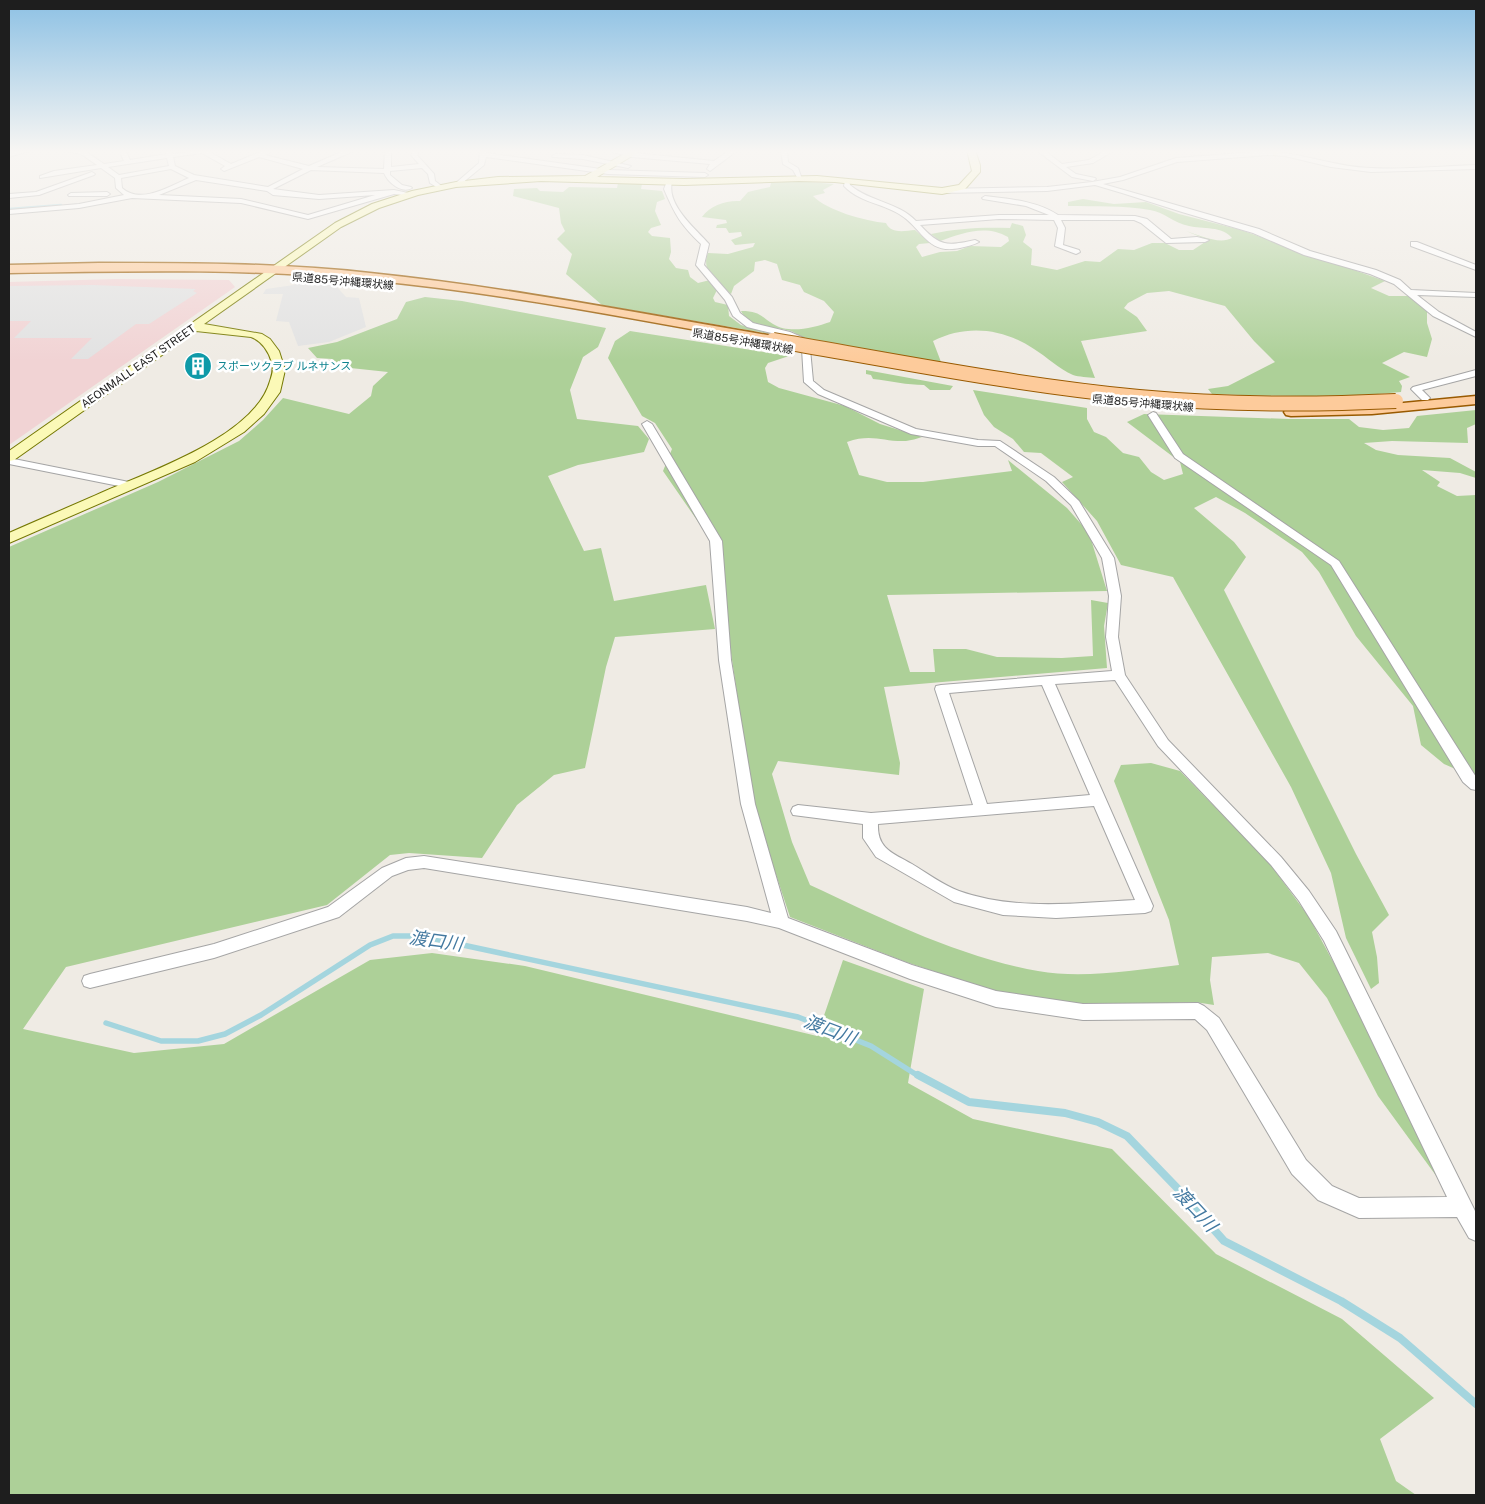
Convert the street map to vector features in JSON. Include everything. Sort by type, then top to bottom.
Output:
[{"type":"main road","name":"AEONMALL EAST STREET","points":[[9,459],[345,220]]},
{"type":"main road","name":"県道85号沖縄環状線","points":[[9,269],[173,266],[427,283],[772,343],[1002,386],[1088,398],[1193,408],[1291,412],[1392,409],[1476,400]]},
{"type":"main road","name":"県道85号沖縄環状線","points":[[9,276],[122,272],[272,272]]},
{"type":"main road","points":[[9,539],[192,459],[223,441],[254,418],[273,394],[278,380],[279,365],[266,343],[258,336],[194,327]]},
{"type":"main road","name":"県道85号沖縄環状線","points":[[772,343],[1031,384],[1140,397],[1286,404],[1396,401],[1476,392]]},
{"type":"street","points":[[682,220],[705,244],[700,259],[702,268],[729,299],[736,314],[750,325],[787,334],[801,340],[806,349],[806,374],[809,382],[821,392],[914,432],[978,443],[997,443],[1050,479],[1075,503],[1108,558],[1115,596],[1112,637],[1119,675],[1163,743],[1276,861],[1304,896],[1330,936],[1462,1207],[1476,1231]]},
{"type":"street","points":[[912,220],[931,240],[944,247],[975,242]]},
{"type":"street","points":[[916,223],[954,220]]},
{"type":"street","points":[[1060,220],[1062,225],[1059,246],[1076,252]]},
{"type":"street","points":[[1142,220],[1169,242],[1205,240]]},
{"type":"street","points":[[1215,220],[1256,231],[1307,253],[1373,272],[1397,282],[1412,292],[1436,314],[1476,335]]},
{"type":"street","points":[[1414,244],[1476,268]]},
{"type":"street","points":[[1412,292],[1476,295]]},
{"type":"street","points":[[1425,398],[1416,388],[1476,373]]},
{"type":"street","points":[[1153,415],[1179,456],[1335,563],[1468,778],[1476,785]]},
{"type":"street","points":[[647,424],[716,541],[726,660],[748,804],[781,922]]},
{"type":"street","points":[[9,459],[130,485]]},
{"type":"street","points":[[982,810],[941,689],[1119,675]]},
{"type":"street","points":[[872,819],[870,838],[881,853],[954,896],[1003,908],[1056,911],[1145,906],[1047,680]]},
{"type":"street","points":[[798,811],[872,819],[1100,800]]},
{"type":"street","points":[[90,981],[214,951],[333,912],[387,872],[406,864],[424,862],[747,914],[781,922],[910,972],[996,999],[1083,1012],[1198,1011],[1213,1024],[1299,1167],[1325,1193],[1359,1208],[1462,1207]]},
{"type":"shaded area","points":[[117,279],[229,280],[235,287],[9,445],[9,282]]},
{"type":"shaded area","points":[[296,283],[335,285],[346,297],[359,298],[366,327],[329,342],[298,346],[289,322],[276,321],[283,294],[263,294],[266,289],[294,285]]},
{"type":"shaded area","points":[[93,285],[196,289],[193,291],[197,293],[149,324],[136,324],[88,359],[71,359],[92,338],[14,338],[31,321],[9,321],[9,286]]},
{"type":"green space","points":[[561,220],[659,220],[661,225],[651,228],[648,232],[652,236],[670,238],[671,252],[669,259],[676,268],[688,270],[690,277],[698,283],[710,280],[717,290],[713,298],[715,302],[728,305],[729,316],[741,325],[771,334],[602,305],[566,274],[572,254],[557,239],[565,231]]},
{"type":"green space","points":[[726,220],[869,220],[886,223],[888,227],[894,230],[915,230],[930,243],[919,244],[916,247],[922,257],[940,252],[957,251],[970,246],[1001,247],[1009,241],[1008,237],[991,231],[974,231],[940,241],[931,234],[970,228],[1010,228],[1012,223],[1023,226],[1026,235],[1023,242],[1032,249],[1031,265],[1057,270],[1085,261],[1100,262],[1118,249],[1134,250],[1152,243],[1165,243],[1179,250],[1193,250],[1208,240],[1186,231],[1215,240],[1232,238],[1223,231],[1183,225],[1173,220],[1203,220],[1241,230],[1385,281],[1371,288],[1389,296],[1408,296],[1427,311],[1427,323],[1432,339],[1427,357],[1404,352],[1382,363],[1410,377],[1399,381],[1402,386],[1401,392],[1306,396],[1212,394],[1208,389],[1228,386],[1275,362],[1254,341],[1225,306],[1169,291],[1147,293],[1128,303],[1124,308],[1137,317],[1147,331],[1081,341],[1095,378],[1073,375],[1039,352],[1010,336],[984,331],[958,332],[933,341],[941,362],[805,339],[791,331],[763,326],[750,321],[741,311],[755,313],[773,324],[786,329],[809,328],[830,322],[834,312],[824,301],[804,292],[800,285],[782,280],[777,264],[765,260],[755,262],[754,271],[734,286],[731,294],[716,281],[709,271],[706,260],[708,253],[728,254],[753,247],[755,243],[735,245],[731,240],[742,236],[741,232],[729,233],[726,228],[716,228],[717,225],[727,223]]},
{"type":"green space","points":[[425,297],[462,301],[606,328],[598,347],[583,357],[570,390],[577,419],[638,426],[649,439],[644,452],[578,465],[548,476],[584,551],[601,548],[614,601],[706,585],[715,629],[615,637],[606,667],[585,768],[554,775],[517,805],[482,858],[409,853],[390,855],[327,905],[66,967],[23,1029],[134,1053],[224,1044],[370,960],[432,953],[525,966],[817,1036],[843,960],[924,989],[908,1083],[973,1119],[1112,1149],[1216,1254],[1342,1319],[1434,1398],[1380,1439],[1396,1481],[1416,1495],[9,1495],[9,547],[158,482],[239,441],[263,420],[283,398],[349,414],[371,396],[373,386],[388,372],[341,367],[332,359],[317,358],[308,348],[337,342],[397,319],[406,302]]},
{"type":"green space","points":[[630,331],[789,356],[768,363],[765,368],[768,382],[779,388],[845,406],[880,424],[922,437],[906,441],[864,438],[847,442],[859,475],[887,482],[923,482],[1012,471],[1008,460],[1067,508],[1089,533],[1107,591],[887,595],[910,672],[935,672],[933,649],[966,649],[997,657],[1062,658],[1093,656],[1091,600],[1108,603],[1104,626],[1107,668],[884,687],[900,763],[899,775],[778,761],[772,774],[792,842],[810,885],[922,936],[950,947],[1009,965],[1055,973],[1091,974],[1179,965],[1169,920],[1114,781],[1121,765],[1151,763],[1180,771],[1270,864],[1309,917],[1338,971],[1437,1177],[1378,1096],[1327,998],[1299,963],[1268,953],[1212,957],[1210,980],[1214,1005],[1195,1002],[1085,1006],[993,991],[906,962],[790,917],[754,808],[731,653],[721,555],[663,471],[672,449],[655,423],[642,416],[608,358],[615,341]]},
{"type":"green space","points":[[866,370],[953,386],[950,390],[930,390],[924,385],[873,379],[871,375],[866,374]]},
{"type":"green space","points":[[973,390],[1087,408],[1087,419],[1094,432],[1106,437],[1123,453],[1139,457],[1151,472],[1164,480],[1183,474],[1180,462],[1127,422],[1144,414],[1349,419],[1359,427],[1383,430],[1409,428],[1417,416],[1476,410],[1476,424],[1467,428],[1468,443],[1392,441],[1364,443],[1376,450],[1398,455],[1450,458],[1476,472],[1476,478],[1460,473],[1422,470],[1440,482],[1437,486],[1457,496],[1476,495],[1476,778],[1444,764],[1421,745],[1413,706],[1356,636],[1319,572],[1302,552],[1245,513],[1216,497],[1194,508],[1234,542],[1246,557],[1224,590],[1356,854],[1389,915],[1372,932],[1377,957],[1379,983],[1371,989],[1346,938],[1331,873],[1291,787],[1173,577],[1121,565],[1097,521],[1062,482],[1073,477],[1041,453],[1024,452],[1013,439],[994,427],[984,415]]},
{"type":"waterway","name":"渡口川","points":[[106,1023],[161,1041],[198,1041],[225,1034],[261,1015],[370,945],[393,936],[421,936],[798,1017],[871,1046],[920,1077]]},
{"type":"waterway","name":"渡口川","points":[[918,1075],[969,1102],[1065,1113],[1098,1122],[1127,1136],[1180,1191],[1224,1241],[1341,1301],[1400,1338],[1476,1404]]},
{"type":"place","name":"スポーツクラブ ルネサンス","points":[[198,366]]}]
